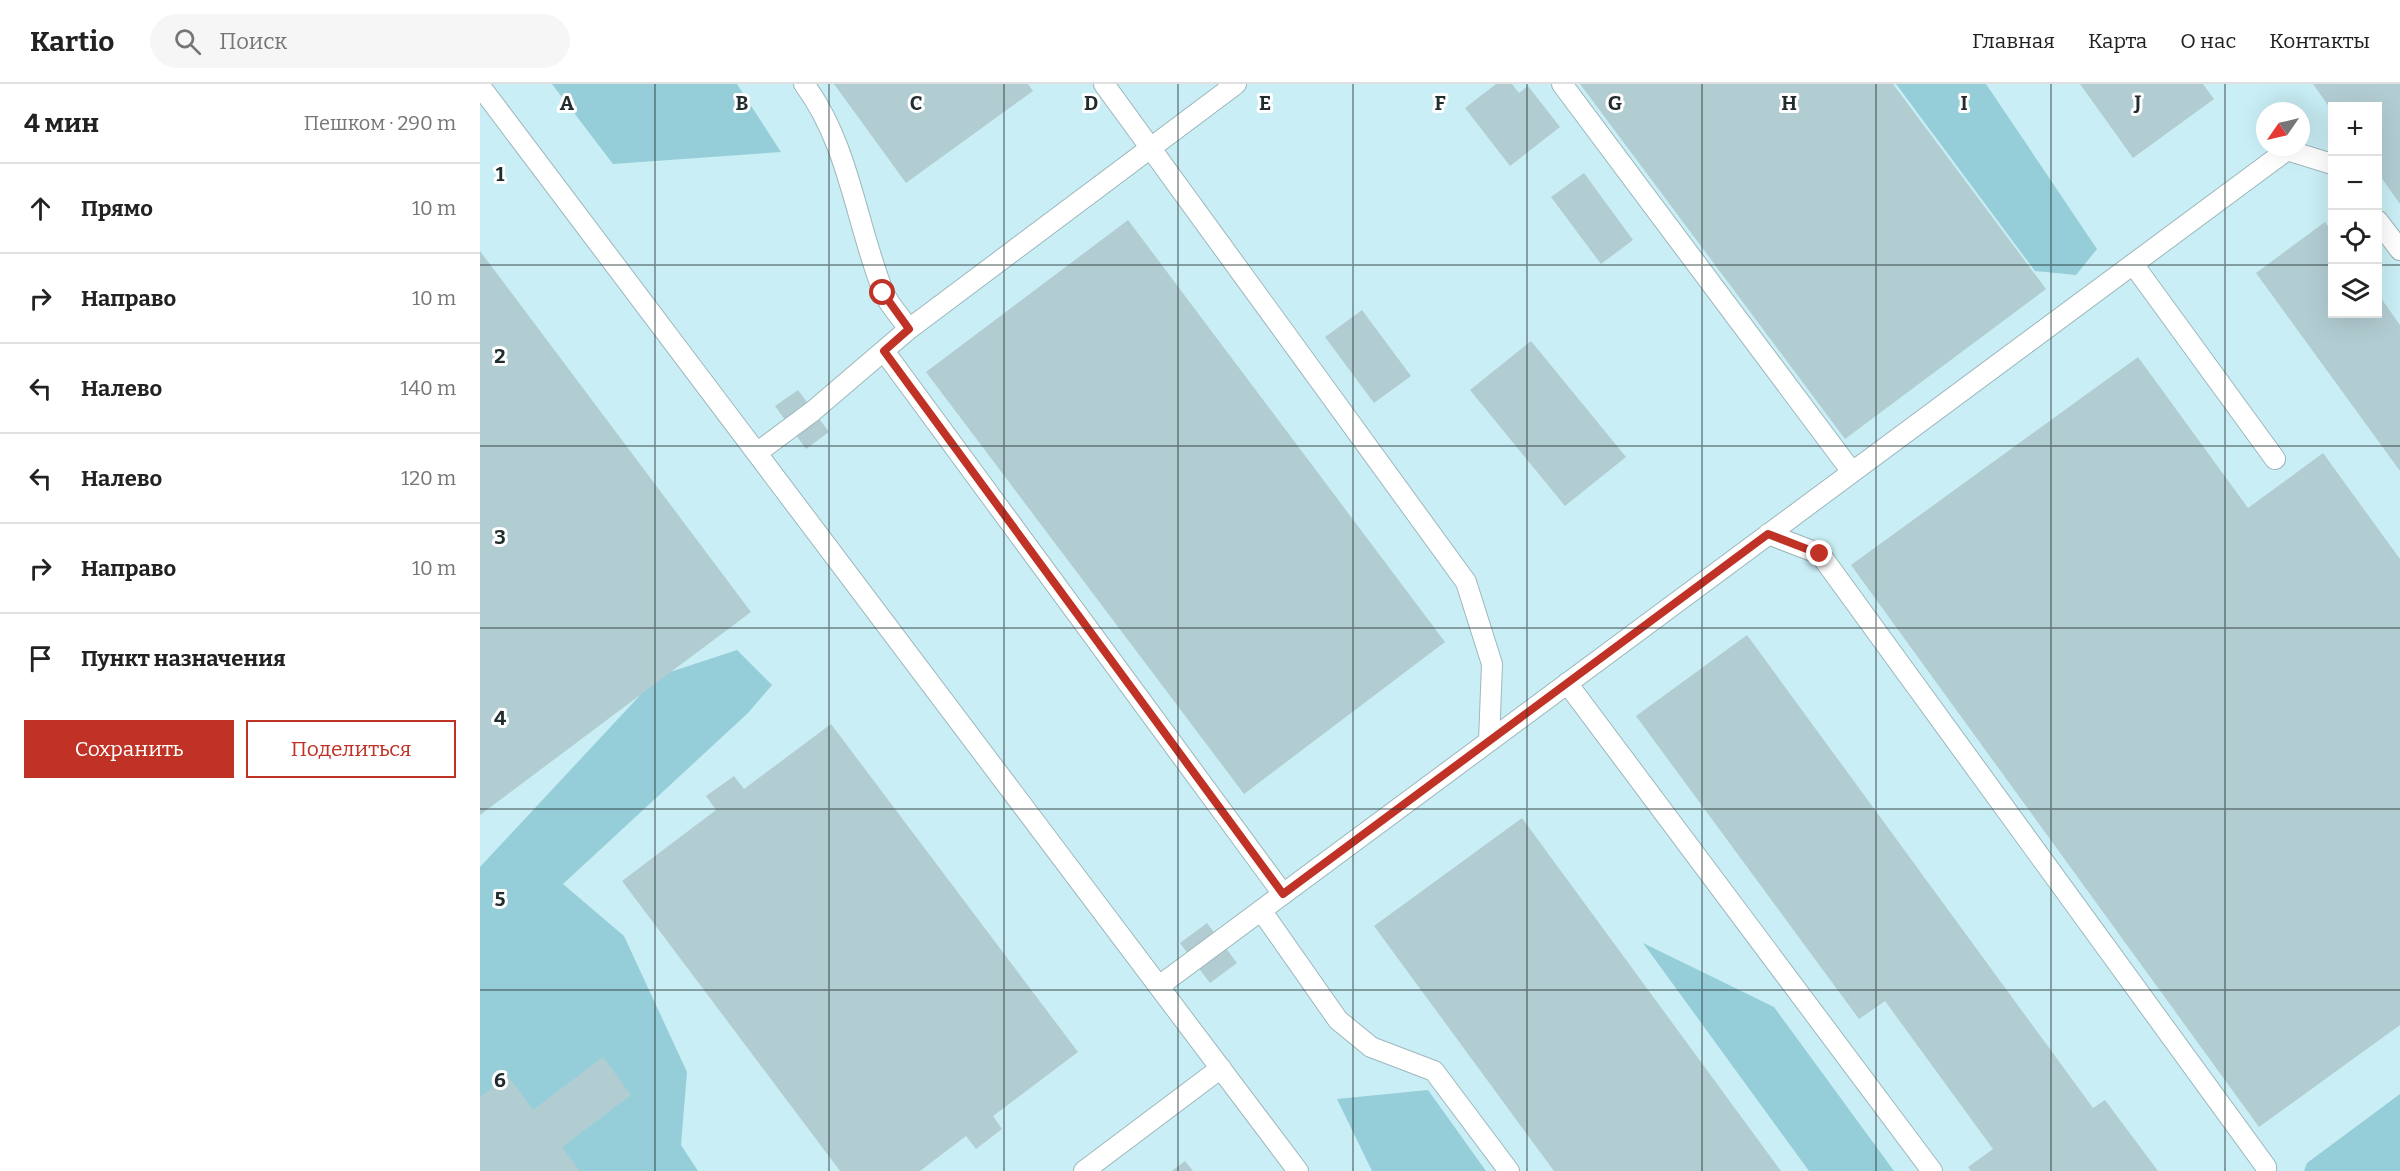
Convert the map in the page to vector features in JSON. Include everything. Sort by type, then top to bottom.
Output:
[{"type":"lane","points":[[804,84],[814,98],[841,157],[883,293],[909,329]]},
{"type":"lane","points":[[1104,84],[1466,582],[1492,664],[1489,741]]},
{"type":"lane","points":[[758,452],[813,411],[909,329],[1236,84]]},
{"type":"lane","points":[[1562,84],[1852,472]]},
{"type":"lane","points":[[480,86],[1298,1171]]},
{"type":"lane","points":[[1159,986],[2287,150],[2328,163]]},
{"type":"lane","points":[[2382,226],[2400,250]]},
{"type":"lane","points":[[2133,264],[2274,459]]},
{"type":"lane","points":[[884,351],[1283,894]]},
{"type":"lane","points":[[1768,534],[1820,554],[2266,1167],[2266,1171]]},
{"type":"lane","points":[[1567,683],[1932,1171]]},
{"type":"lane","points":[[1261,910],[1338,1020],[1371,1047],[1434,1071],[1509,1171]]},
{"type":"lane","points":[[1084,1171],[1221,1068]]},
{"type":"shaded area","points":[[480,84],[2400,84],[2400,1171],[480,1171]]},
{"type":"shaded area","points":[[552,84],[737,84],[781,152],[613,164]]},
{"type":"shaded area","points":[[1896,84],[1986,84],[2097,249],[2076,275],[2035,271]]},
{"type":"shaded area","points":[[737,650],[772,685],[748,713],[563,884],[624,936],[687,1072],[681,1145],[698,1171],[480,1171],[480,867],[658,676]]},
{"type":"shaded area","points":[[1643,943],[1774,1007],[1894,1171],[1809,1171]]},
{"type":"shaded area","points":[[1428,1090],[1486,1171],[1372,1171],[1337,1099]]},
{"type":"shaded area","points":[[2400,1094],[2400,1171],[2304,1171],[2307,1163]]},
{"type":"building","points":[[834,84],[1028,84],[1033,91],[906,183]]},
{"type":"building","points":[[1496,84],[1512,84],[1519,93],[1528,86],[1560,127],[1510,166],[1465,108]]},
{"type":"building","points":[[1580,84],[1893,84],[2046,289],[1845,439]]},
{"type":"building","points":[[2080,84],[2203,84],[2214,99],[2133,158]]},
{"type":"building","points":[[2313,84],[2400,84],[2400,204],[2382,179],[2382,102],[2328,102],[2328,105]]},
{"type":"building","points":[[1584,173],[1633,240],[1601,264],[1551,197]]},
{"type":"building","points":[[1128,220],[1445,642],[1244,794],[926,372]]},
{"type":"building","points":[[2325,222],[2328,226],[2328,318],[2382,318],[2382,300],[2400,325],[2400,471],[2256,273]]},
{"type":"building","points":[[480,251],[751,612],[480,815]]},
{"type":"building","points":[[1362,310],[1411,376],[1374,403],[1325,337]]},
{"type":"building","points":[[1531,341],[1626,457],[1565,506],[1470,390]]},
{"type":"building","points":[[2138,357],[2248,508],[2323,453],[2400,559],[2400,1025],[2259,1127],[1851,565]]},
{"type":"building","points":[[798,390],[829,432],[806,449],[775,406]]},
{"type":"building","points":[[1747,635],[2093,1108],[2105,1100],[2158,1171],[1971,1171],[1968,1167],[1993,1149],[1885,1001],[1859,1019],[1636,716]]},
{"type":"building","points":[[831,724],[1078,1052],[993,1116],[1002,1129],[976,1149],[966,1136],[920,1171],[840,1171],[622,881],[716,810],[706,796],[734,776],[744,789]]},
{"type":"building","points":[[1522,818],[1781,1171],[1554,1171],[1374,926]]},
{"type":"building","points":[[1207,923],[1237,963],[1210,983],[1180,943]]},
{"type":"building","points":[[603,1057],[631,1095],[562,1147],[580,1171],[480,1171],[480,1097],[508,1076],[533,1110]]},
{"type":"building","points":[[1185,1161],[1193,1171],[1172,1171]]},
{"type":"route","points":[[883,293],[909,329],[884,351],[1283,894],[1768,534],[1820,554]]}]
